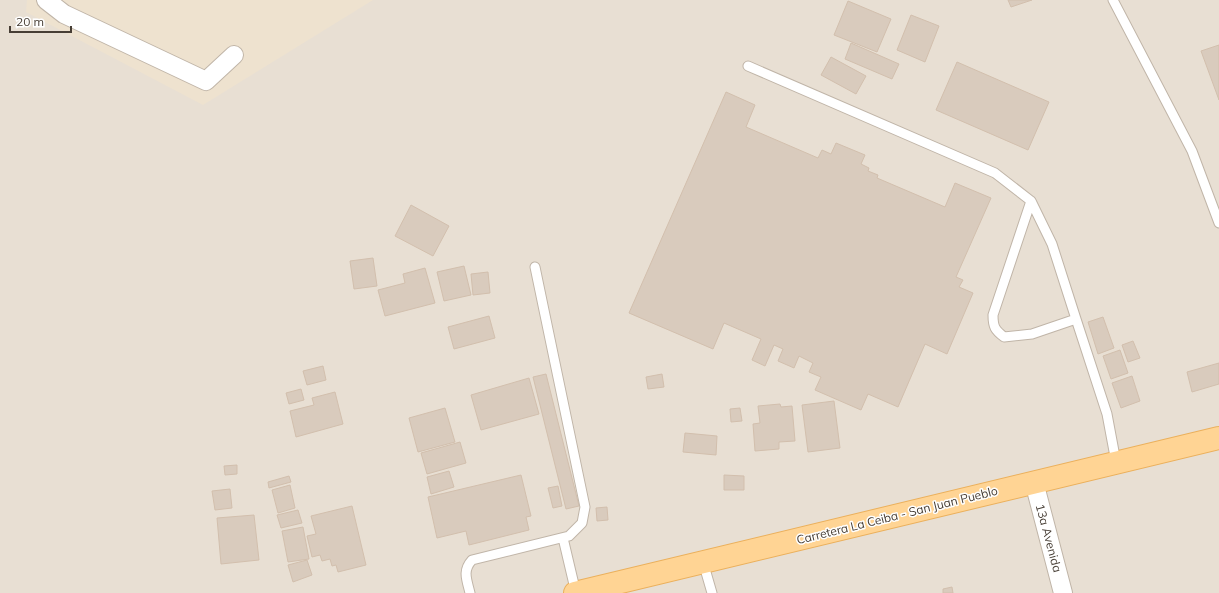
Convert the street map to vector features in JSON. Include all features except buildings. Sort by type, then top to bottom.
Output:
[{"type":"main road","name":"Carretera La Ceiba - San Juan Pueblo","points":[[576,593],[1219,438]]},
{"type":"street","points":[[46,0],[64,14],[206,81],[234,54]]},
{"type":"street","name":"13a Avenida","points":[[1034,482],[1064,593]]},
{"type":"lane","points":[[1113,0],[1192,151],[1219,224]]},
{"type":"lane","points":[[748,66],[995,173],[1030,201],[1052,244],[1107,414],[1116,462]]},
{"type":"lane","points":[[1030,201],[993,315],[993,323],[996,331],[1004,337],[1032,334],[1076,319]]},
{"type":"lane","points":[[470,593],[466,573],[467,565],[472,560],[569,536],[582,523],[585,507],[535,267]]},
{"type":"lane","points":[[563,538],[576,593]]},
{"type":"lane","points":[[703,562],[712,593]]},
{"type":"shaded area","points":[[0,0],[1219,0],[1219,593],[0,593]]},
{"type":"shaded area","points":[[27,0],[373,0],[203,105],[26,12]]}]
